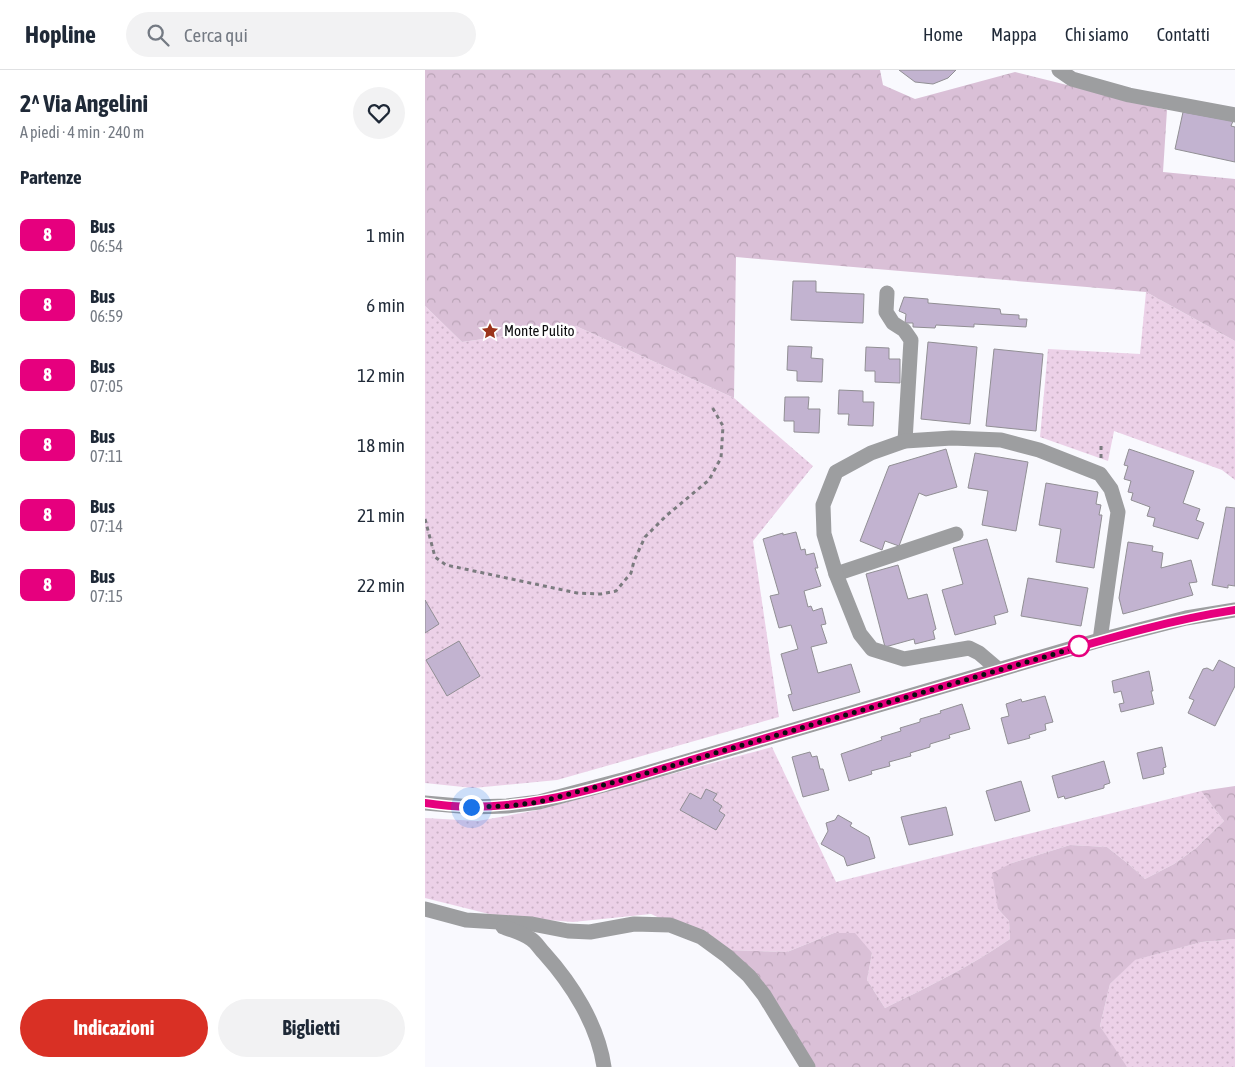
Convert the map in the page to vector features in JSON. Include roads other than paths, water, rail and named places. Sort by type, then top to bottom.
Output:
[{"type":"street","points":[[1059,70],[1072,79],[1129,95],[1235,115]]},
{"type":"street","points":[[887,293],[886,312],[893,323],[903,330],[911,340],[905,441]]},
{"type":"street","points":[[999,670],[979,653],[969,648],[904,659],[872,649],[860,634],[836,574],[824,534],[823,505],[836,472],[871,453],[905,441],[952,438],[1001,440],[1039,450],[1099,474],[1111,489],[1119,512],[1100,640]]},
{"type":"street","points":[[836,574],[956,534]]},
{"type":"street","points":[[425,803],[471,807],[507,806],[539,802],[630,778],[1100,640],[1186,618],[1235,610]]},
{"type":"street","points":[[425,909],[466,920],[532,924],[568,931],[590,932],[634,924],[670,925],[701,937],[727,956],[749,976],[764,995],[807,1067]]},
{"type":"street","points":[[485,922],[515,931],[532,940],[554,965],[585,1011],[602,1054],[604,1067]]},
{"type":"place","name":"Monte Pulito","points":[[490,331]]}]
